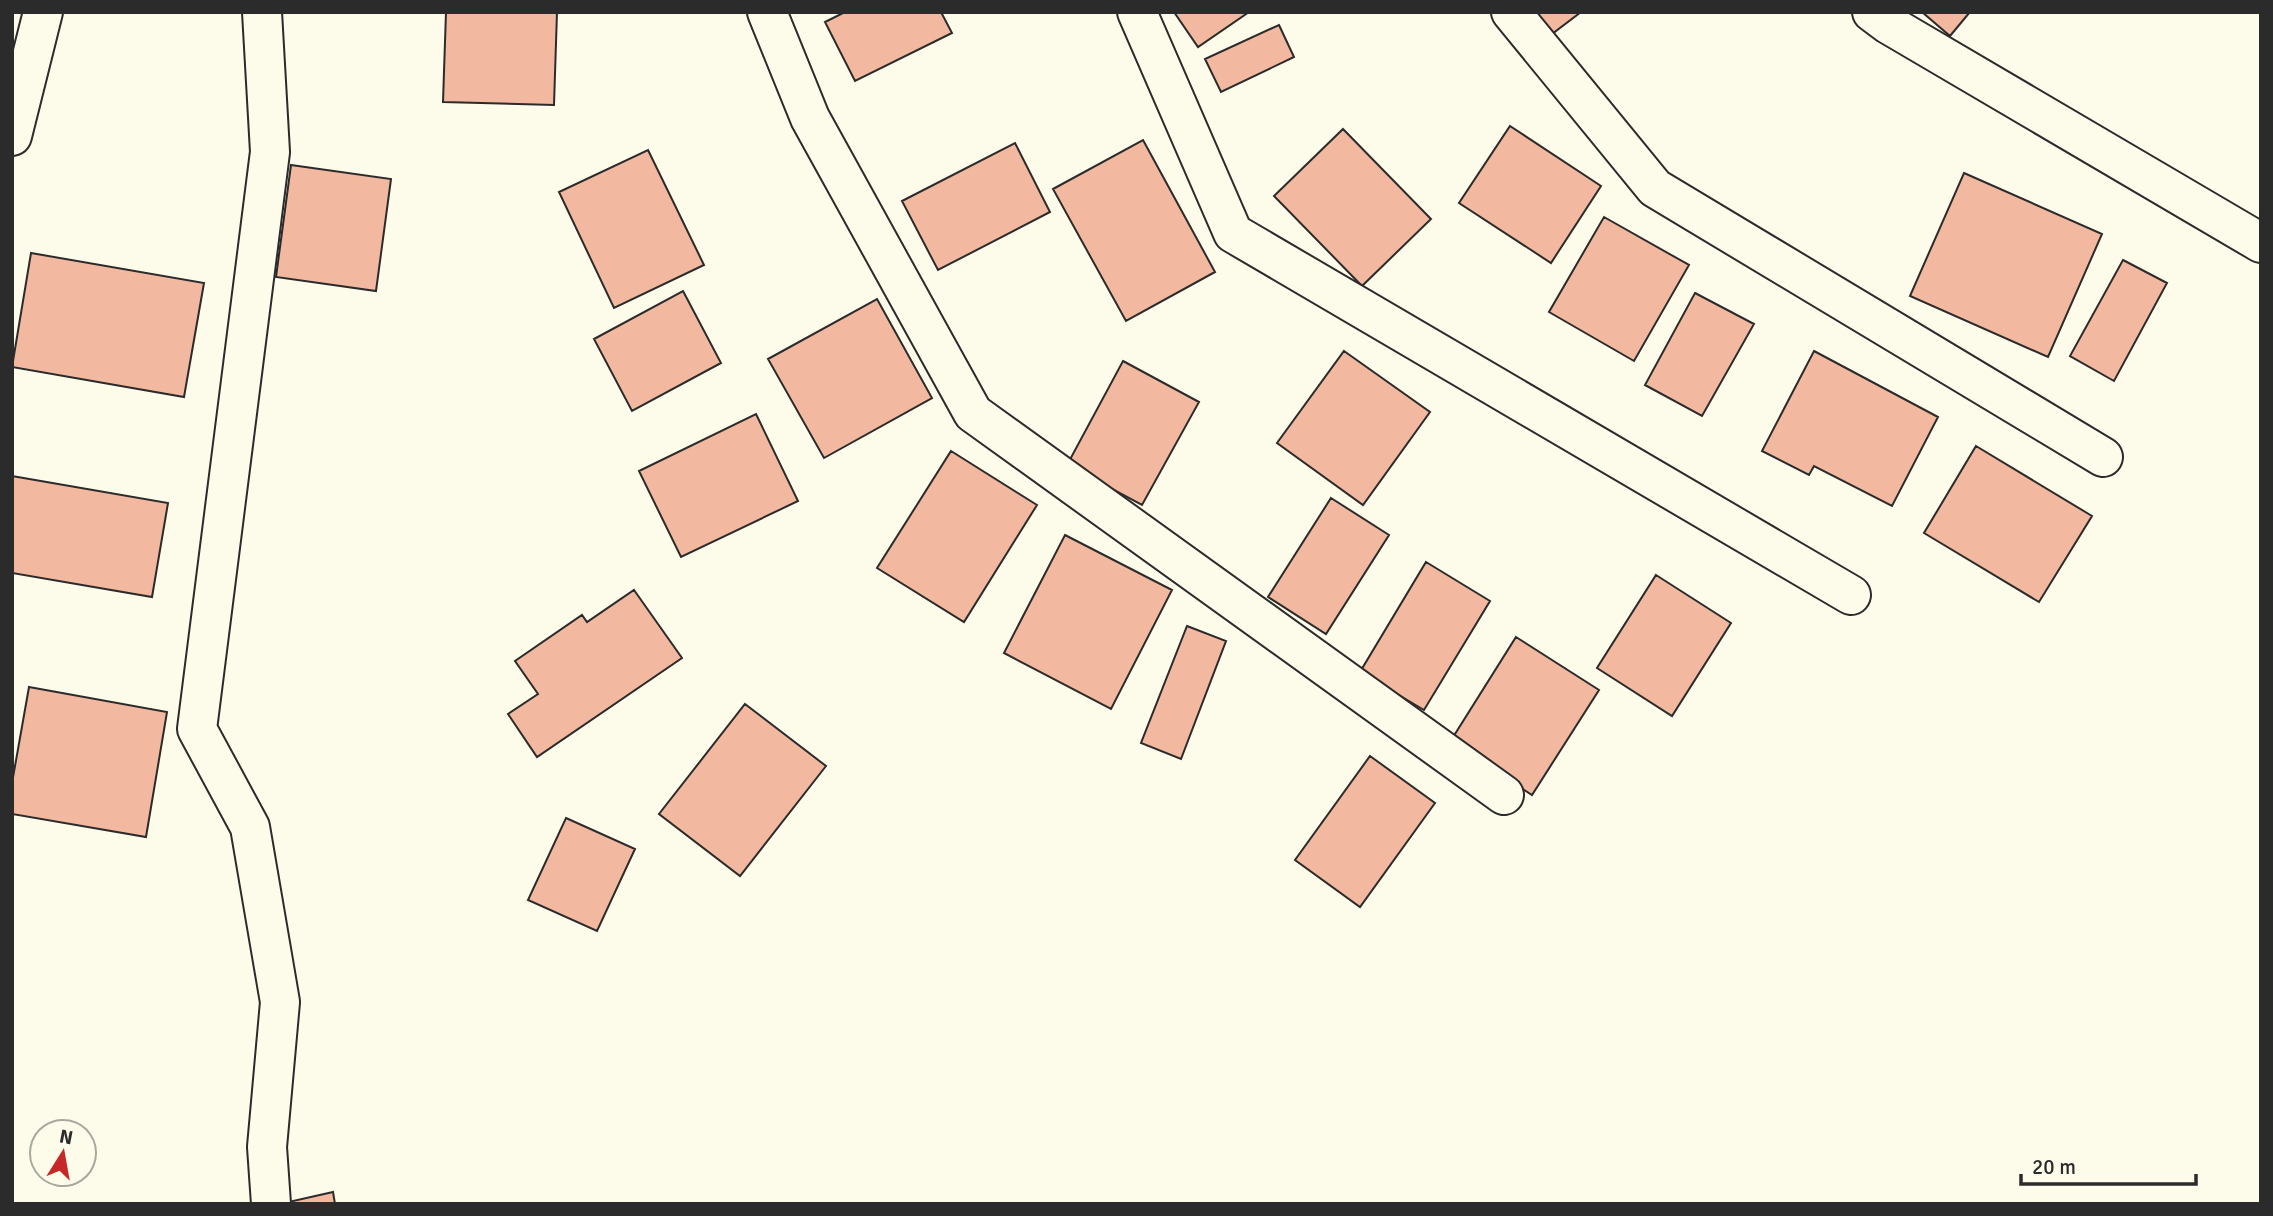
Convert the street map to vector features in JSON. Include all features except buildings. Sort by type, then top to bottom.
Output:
[{"type":"street","points":[[12,136],[43,12]]},
{"type":"street","points":[[262,12],[270,152],[197,729],[250,827],[280,1002],[267,1147],[271,1204]]},
{"type":"street","points":[[767,12],[810,118],[973,413],[1504,795]]},
{"type":"street","points":[[1137,12],[1233,233],[1851,595]]},
{"type":"street","points":[[1511,12],[1655,188],[2103,457]]},
{"type":"street","points":[[1872,12],[1888,24],[2261,243]]}]
